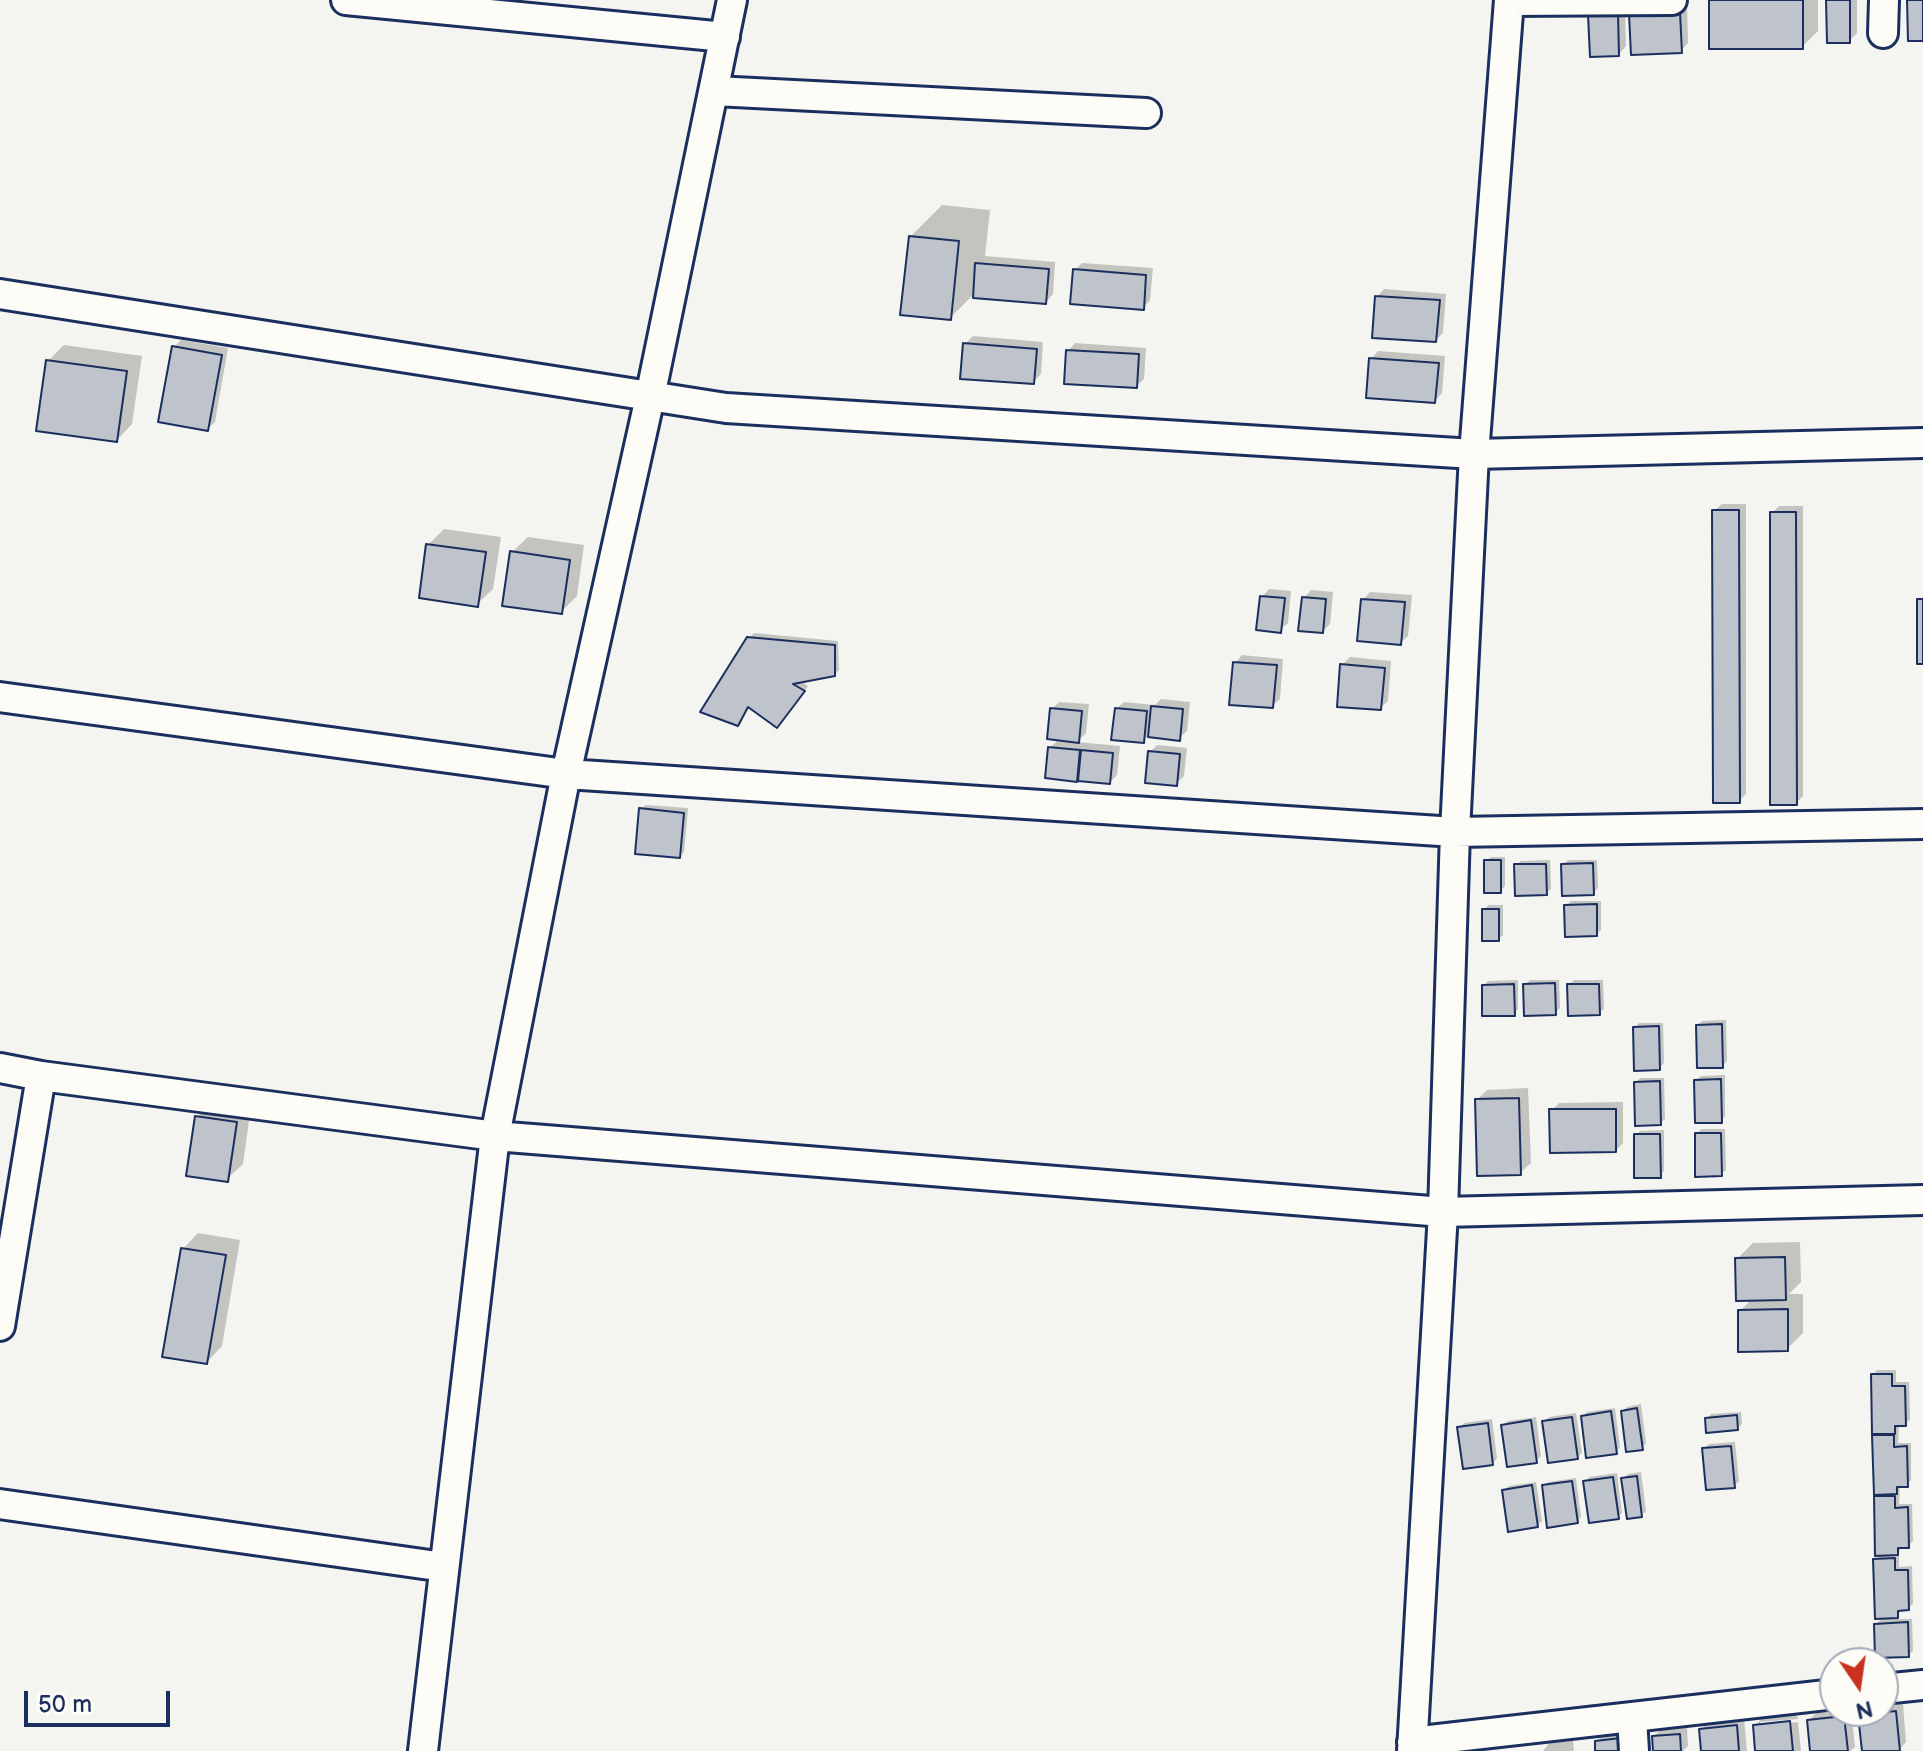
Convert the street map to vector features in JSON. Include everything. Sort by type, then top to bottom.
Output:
[{"type":"street","points":[[346,0],[725,37]]},
{"type":"street","points":[[423,1751],[495,1136],[566,774],[650,397],[732,0]]},
{"type":"street","points":[[1672,0],[1509,1],[1474,454],[1455,832],[1443,1212],[1412,1747],[1819,1696]]},
{"type":"street","points":[[1883,33],[1884,0]]},
{"type":"street","points":[[715,91],[1146,113]]},
{"type":"street","points":[[0,294],[726,408],[1474,454],[1923,443]]},
{"type":"street","points":[[0,697],[566,774],[1455,832],[1923,824]]},
{"type":"street","points":[[0,1068],[495,1136],[1443,1212],[1923,1200]]},
{"type":"street","points":[[0,1326],[41,1076]]},
{"type":"street","points":[[0,1504],[444,1567]]},
{"type":"street","points":[[1899,1687],[1923,1685]]},
{"type":"street","points":[[1632,1717],[1634,1751]]},
{"type":"building","points":[[1709,0],[1803,0],[1803,49],[1709,49]]},
{"type":"building","points":[[1826,0],[1850,0],[1850,43],[1827,43]]},
{"type":"building","points":[[1907,0],[1923,0],[1923,41],[1908,41]]},
{"type":"building","points":[[1680,12],[1682,53],[1631,55],[1629,14]]},
{"type":"building","points":[[1618,13],[1619,56],[1590,57],[1588,15]]},
{"type":"building","points":[[909,236],[959,241],[951,320],[900,315]]},
{"type":"building","points":[[975,263],[1049,269],[1046,304],[973,298]]},
{"type":"building","points":[[1073,269],[1146,275],[1144,310],[1070,304]]},
{"type":"building","points":[[1375,296],[1440,300],[1436,342],[1372,338]]},
{"type":"building","points":[[963,343],[1037,349],[1034,384],[960,379]]},
{"type":"building","points":[[172,346],[222,355],[208,431],[158,422]]},
{"type":"building","points":[[1066,350],[1139,354],[1137,388],[1064,384]]},
{"type":"building","points":[[1369,358],[1439,363],[1435,403],[1366,398]]},
{"type":"building","points":[[46,360],[127,371],[117,442],[36,431]]},
{"type":"building","points":[[1712,510],[1739,510],[1740,803],[1713,803]]},
{"type":"building","points":[[1770,512],[1796,512],[1797,805],[1770,805]]},
{"type":"building","points":[[426,544],[486,552],[478,607],[419,598]]},
{"type":"building","points":[[510,551],[570,560],[562,614],[502,606]]},
{"type":"building","points":[[1260,596],[1285,598],[1281,633],[1256,630]]},
{"type":"building","points":[[1302,597],[1326,599],[1323,633],[1298,631]]},
{"type":"building","points":[[1361,599],[1405,602],[1401,645],[1357,641]]},
{"type":"building","points":[[1917,599],[1923,599],[1923,664],[1917,664]]},
{"type":"building","points":[[747,637],[835,645],[835,676],[793,684],[805,691],[777,728],[748,707],[738,726],[700,712]]},
{"type":"building","points":[[1233,662],[1277,665],[1273,708],[1229,705]]},
{"type":"building","points":[[1340,664],[1385,668],[1381,710],[1337,707]]},
{"type":"building","points":[[1151,706],[1183,709],[1180,741],[1148,737]]},
{"type":"building","points":[[1050,708],[1082,711],[1079,743],[1047,739]]},
{"type":"building","points":[[1115,708],[1147,711],[1144,743],[1111,740]]},
{"type":"building","points":[[1048,747],[1080,750],[1077,782],[1045,778]]},
{"type":"building","points":[[1081,750],[1113,753],[1110,784],[1078,781]]},
{"type":"building","points":[[1148,751],[1180,754],[1177,786],[1145,783]]},
{"type":"building","points":[[639,808],[684,813],[680,858],[635,854]]},
{"type":"building","points":[[1484,860],[1501,860],[1501,893],[1484,893]]},
{"type":"building","points":[[1593,863],[1594,895],[1562,896],[1561,864]]},
{"type":"building","points":[[1514,864],[1546,864],[1547,895],[1515,896]]},
{"type":"building","points":[[1597,904],[1597,936],[1565,937],[1564,905]]},
{"type":"building","points":[[1482,909],[1499,909],[1499,941],[1482,941]]},
{"type":"building","points":[[1555,983],[1556,1015],[1524,1016],[1523,984]]},
{"type":"building","points":[[1514,984],[1515,1016],[1482,1016],[1482,985]]},
{"type":"building","points":[[1567,984],[1599,984],[1600,1015],[1568,1016]]},
{"type":"building","points":[[1722,1024],[1723,1068],[1697,1068],[1696,1025]]},
{"type":"building","points":[[1659,1026],[1660,1070],[1634,1071],[1633,1027]]},
{"type":"building","points":[[1721,1079],[1722,1123],[1695,1123],[1694,1080]]},
{"type":"building","points":[[1660,1081],[1661,1125],[1635,1126],[1634,1082]]},
{"type":"building","points":[[1519,1098],[1521,1175],[1477,1176],[1475,1099]]},
{"type":"building","points":[[1549,1109],[1616,1109],[1616,1152],[1550,1153]]},
{"type":"building","points":[[195,1116],[237,1122],[228,1182],[186,1176]]},
{"type":"building","points":[[1695,1133],[1721,1133],[1722,1176],[1695,1177]]},
{"type":"building","points":[[1634,1134],[1660,1134],[1661,1178],[1634,1178]]},
{"type":"building","points":[[181,1248],[226,1255],[207,1364],[162,1357]]},
{"type":"building","points":[[1785,1257],[1786,1300],[1736,1301],[1735,1258]]},
{"type":"building","points":[[1788,1309],[1788,1351],[1738,1352],[1738,1310]]},
{"type":"building","points":[[1871,1374],[1892,1374],[1892,1386],[1905,1386],[1906,1426],[1895,1426],[1895,1434],[1872,1434]]},
{"type":"building","points":[[1637,1408],[1643,1450],[1626,1452],[1621,1411]]},
{"type":"building","points":[[1611,1411],[1617,1454],[1586,1458],[1581,1416]]},
{"type":"building","points":[[1737,1415],[1738,1430],[1706,1433],[1705,1418]]},
{"type":"building","points":[[1572,1417],[1578,1459],[1548,1463],[1542,1421]]},
{"type":"building","points":[[1531,1420],[1537,1463],[1507,1467],[1501,1425]]},
{"type":"building","points":[[1488,1423],[1493,1465],[1463,1469],[1457,1427]]},
{"type":"building","points":[[1872,1435],[1894,1435],[1894,1447],[1907,1446],[1908,1487],[1897,1487],[1897,1494],[1874,1495]]},
{"type":"building","points":[[1731,1446],[1735,1488],[1706,1490],[1702,1448]]},
{"type":"building","points":[[1637,1476],[1642,1517],[1627,1519],[1621,1478]]},
{"type":"building","points":[[1613,1477],[1619,1519],[1589,1523],[1583,1481]]},
{"type":"building","points":[[1572,1481],[1578,1523],[1547,1528],[1542,1485]]},
{"type":"building","points":[[1532,1485],[1538,1527],[1508,1532],[1502,1490]]},
{"type":"building","points":[[1874,1496],[1895,1496],[1895,1508],[1908,1507],[1909,1548],[1898,1548],[1898,1555],[1875,1556]]},
{"type":"building","points":[[1895,1558],[1895,1570],[1908,1570],[1909,1610],[1898,1611],[1898,1618],[1875,1619],[1873,1559]]},
{"type":"building","points":[[1908,1622],[1909,1657],[1899,1657],[1899,1647],[1875,1647],[1874,1624]]},
{"type":"building","points":[[1819,1719],[1819,1727],[1845,1727],[1848,1751],[1810,1751],[1807,1720]]},
{"type":"building","points":[[1790,1721],[1793,1751],[1755,1751],[1753,1725]]},
{"type":"building","points":[[1737,1725],[1739,1751],[1701,1751],[1699,1729]]},
{"type":"building","points":[[1859,1727],[1898,1727],[1900,1751],[1862,1751]]},
{"type":"building","points":[[1680,1734],[1681,1751],[1653,1751],[1652,1736]]},
{"type":"building","points":[[1621,1738],[1622,1751],[1595,1751],[1595,1741]]}]
